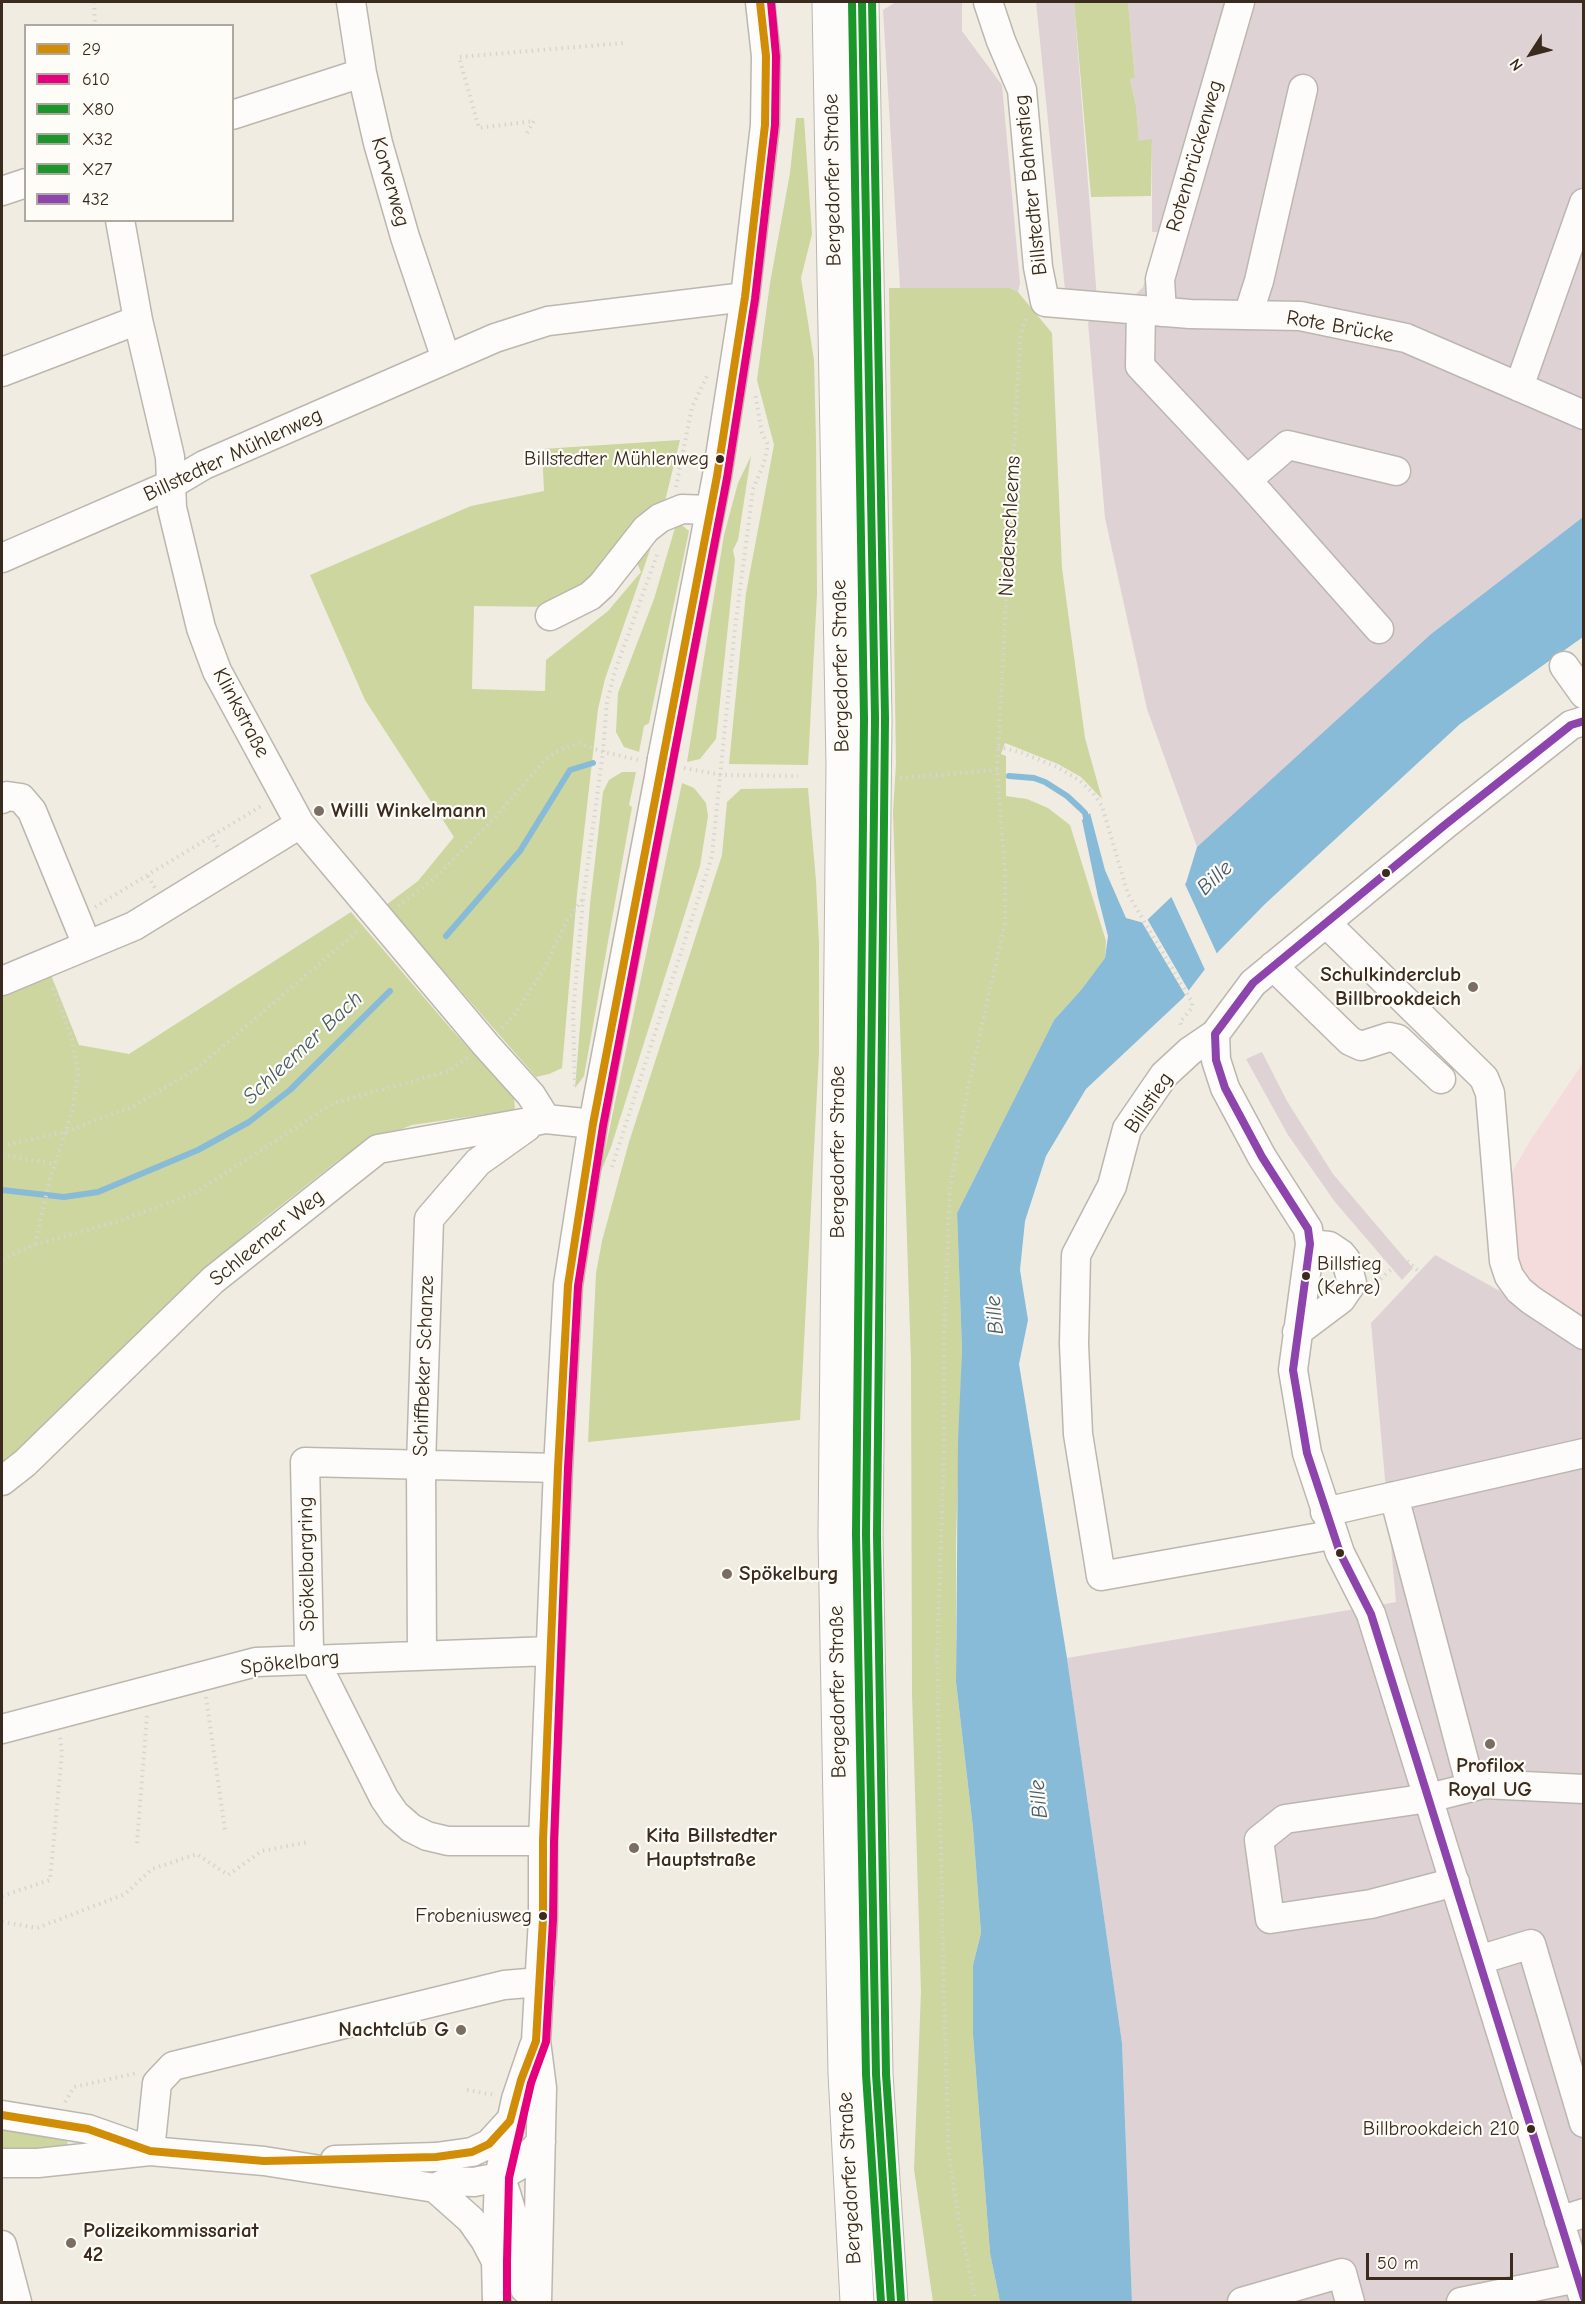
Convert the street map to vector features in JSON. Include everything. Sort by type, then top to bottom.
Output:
[{"type":"highway","name":"Bergedorfer Straße","points":[[829,2],[843,765],[835,1536],[845,2073],[857,2302]]},
{"type":"highway","name":"Bergedorfer Straße","points":[[862,2],[875,718],[866,1534],[876,2074],[891,2302]]},
{"type":"street","name":"Korverweg","points":[[351,2],[362,73],[381,153],[446,359]]},
{"type":"street","points":[[537,2302],[542,2088],[536,2041],[540,1982],[550,1651],[568,1285],[593,1124],[711,510],[745,297],[764,133],[766,56],[760,2]]},
{"type":"street","name":"Billstedter Bahnstieg","points":[[988,2],[1001,41],[1022,90],[1038,267],[1038,304]]},
{"type":"street","name":"Rotenbrückenweg","points":[[1240,2],[1151,311],[1140,366],[1247,480],[1379,629]]},
{"type":"street","points":[[234,114],[362,73]]},
{"type":"street","points":[[1248,315],[1259,281],[1304,89]]},
{"type":"street","points":[[2,191],[24,184]]},
{"type":"street","points":[[1519,387],[1584,203]]},
{"type":"street","name":"Klinkstraße","points":[[120,222],[138,320],[170,457],[172,508],[201,628],[217,671],[300,824],[486,1045],[531,1095],[539,1121]]},
{"type":"street","name":"Billstedter Mühlenweg","points":[[2,558],[172,484],[204,465],[495,338],[548,321],[745,297]]},
{"type":"street","name":"Rote Brücke","points":[[1038,304],[1151,311],[1300,316],[1406,339],[1584,415]]},
{"type":"street","points":[[2,372],[138,320]]},
{"type":"street","points":[[1247,480],[1288,445],[1396,471]]},
{"type":"street","points":[[550,616],[590,596],[610,576],[646,529],[671,512],[682,509],[711,510]]},
{"type":"street","points":[[1564,666],[1584,694]]},
{"type":"street","name":"Billstieg","points":[[1322,1525],[1101,1576],[1078,1434],[1074,1344],[1076,1256],[1112,1186],[1127,1129],[1164,1075],[1215,1034],[1253,983],[1273,966],[1562,732],[1571,725],[1584,721]]},
{"type":"street","points":[[2,799],[8,796],[21,798],[32,811],[87,945]]},
{"type":"street","points":[[2,981],[134,926],[300,824]]},
{"type":"street","points":[[1326,923],[1484,1078],[1490,1093],[1504,1261],[1509,1276],[1519,1290],[1531,1300],[1584,1335]]},
{"type":"street","points":[[1273,966],[1350,1041],[1360,1046],[1389,1037],[1398,1039],[1441,1079]]},
{"type":"street","points":[[1215,1034],[1216,1060],[1225,1088],[1262,1157],[1308,1229],[1310,1244],[1293,1370],[1322,1525],[1340,1553],[1371,1614],[1479,1960],[1571,2217],[1580,2289],[1461,2302]]},
{"type":"street","name":"Schleemer Weg","points":[[2,1481],[26,1462],[213,1280],[378,1149],[539,1121],[593,1124]]},
{"type":"street","name":"Schiffbeker Schanze","points":[[422,1655],[421,1464],[429,1219],[478,1162],[539,1121]]},
{"type":"street","points":[[1297,1332],[1341,1299],[1352,1283],[1346,1260],[1341,1254],[1329,1246],[1310,1244]]},
{"type":"street","points":[[1322,1525],[1394,1496],[1584,1453]]},
{"type":"street","name":"Spökelbargring","points":[[543,1841],[448,1841],[427,1836],[411,1828],[395,1814],[384,1798],[309,1648],[305,1462],[558,1468]]},
{"type":"street","points":[[1394,1496],[1471,1787]]},
{"type":"street","name":"Spökelbarg","points":[[2,1729],[256,1662],[550,1651]]},
{"type":"street","points":[[1455,1882],[1371,1904],[1270,1919],[1259,1840],[1285,1819],[1429,1798],[1484,1784],[1584,1789]]},
{"type":"street","points":[[1479,1960],[1532,1944],[1584,2123]]},
{"type":"street","points":[[150,2151],[157,2083],[173,2066],[504,1985],[540,1982]]},
{"type":"street","points":[[497,2302],[499,2177],[521,2080],[536,2041]]},
{"type":"street","points":[[2,2115],[88,2129],[150,2151]]},
{"type":"street","points":[[264,2161],[436,2157],[472,2152],[489,2144],[510,2121]]},
{"type":"street","points":[[435,2188],[448,2181],[474,2182],[499,2177],[520,2165],[542,2142]]},
{"type":"street","points":[[2,2163],[38,2163],[150,2151],[264,2161],[435,2188],[471,2220],[496,2261]]},
{"type":"street","points":[[436,2157],[468,2165],[499,2177],[513,2210],[526,2302]]},
{"type":"street","points":[[2,2245],[18,2302]]},
{"type":"street","points":[[1242,2302],[1342,2273],[1350,2302]]},
{"type":"path","points":[[94,2],[95,24]]},
{"type":"path","points":[[528,133],[534,121],[479,128],[459,57],[624,43]]},
{"type":"path","name":"Niederschleems","points":[[976,2302],[959,2222],[949,2156],[937,1654],[944,1455],[944,1330],[950,1190],[967,1092],[1005,923],[1005,870],[996,783],[1020,338],[1038,304]]},
{"type":"path","points":[[575,1088],[573,1014],[583,900],[603,752],[607,701],[615,671],[641,606],[671,512],[687,430]]},
{"type":"path","points":[[618,1150],[712,856],[735,628],[753,489],[764,463]]},
{"type":"path","points":[[2,1146],[65,1132],[132,1107],[195,1070],[364,926],[380,920],[436,877],[490,823],[545,760],[558,751],[579,743],[603,752]]},
{"type":"path","points":[[998,747],[1020,752],[1058,767],[1079,780],[1093,793],[1102,806],[1132,901],[1192,1002]]},
{"type":"path","points":[[900,778],[997,770]]},
{"type":"path","points":[[721,775],[798,776]]},
{"type":"path","points":[[76,918],[283,793]]},
{"type":"path","points":[[2,1259],[34,1245],[119,1221],[195,1193],[334,1103],[449,1071],[486,1045],[515,1014],[545,967],[566,922],[583,900]]},
{"type":"path","points":[[34,1245],[54,1164],[74,1109],[78,1073],[72,1039],[44,964]]},
{"type":"path","points":[[2,1155],[54,1164]]},
{"type":"path","points":[[1352,1283],[1364,1293],[1404,1258],[1477,1323],[1584,1394]]},
{"type":"path","points":[[203,1676],[225,1830]]},
{"type":"path","points":[[2,1896],[50,1880],[62,1753],[56,1715]]},
{"type":"path","points":[[137,1843],[147,1716]]},
{"type":"path","points":[[2,1922],[37,1928],[125,1894],[152,1869],[197,1854],[228,1875],[262,1851],[308,1842]]},
{"type":"path","points":[[62,2106],[74,2087],[173,2066]]},
{"type":"shaded area","points":[[896,2],[962,2],[962,31],[1002,85],[1020,283],[1018,292],[1010,288],[900,288],[883,10]]},
{"type":"shaded area","points":[[1036,2],[1074,2],[1097,299],[1065,290]]},
{"type":"shaded area","points":[[1128,2],[1583,2],[1583,517],[1431,634],[1197,847],[1147,709],[1105,518],[1088,323],[1097,299],[1130,300],[1143,287],[1160,232],[1152,232],[1152,140],[1139,142],[1136,106],[1130,79],[1135,77]]},
{"type":"shaded area","points":[[1262,1052],[1287,1101],[1333,1174],[1413,1268],[1402,1280],[1335,1202],[1288,1135],[1246,1059]]},
{"type":"shaded area","points":[[1583,1063],[1583,1345],[1498,1290],[1505,1184],[1530,1141]]},
{"type":"shaded area","points":[[1435,1255],[1498,1290],[1583,1345],[1583,2302],[1132,2302],[1122,2043],[1067,1658],[1396,1602],[1371,1323]]},
{"type":"green space","points":[[1074,2],[1128,2],[1135,78],[1130,79],[1136,106],[1139,141],[1152,139],[1151,196],[1091,197]]},
{"type":"green space","points":[[796,118],[804,118],[812,234],[801,278],[814,360],[816,440],[817,594],[808,765],[729,764],[746,593],[774,445],[757,380],[770,283],[790,173]]},
{"type":"green space","points":[[889,288],[1010,288],[1018,292],[1052,333],[1062,568],[1085,738],[1102,799],[1081,777],[1058,764],[1005,743],[1001,754],[1006,756],[1006,796],[1027,799],[1048,808],[1070,825],[1106,941],[1105,958],[1054,1020],[957,1213],[962,1350],[956,1540],[956,1682],[973,1828],[981,1933],[973,1965],[973,2035],[990,2253],[1000,2302],[933,2302],[914,2169],[921,1992],[912,1693],[911,1361],[893,812],[896,764]]},
{"type":"green space","points":[[680,440],[663,509],[590,585],[552,607],[474,606],[472,689],[545,691],[546,660],[608,611],[641,572],[633,554],[657,530],[605,679],[598,709],[577,894],[562,1068],[536,1077],[386,905],[418,881],[454,837],[365,700],[310,575],[471,506],[544,491],[542,449]]},
{"type":"green space","points":[[751,456],[738,540],[733,550],[735,560],[716,739],[700,759],[687,762],[724,535],[738,483]]},
{"type":"green space","points":[[677,521],[689,531],[649,723],[644,726],[639,752],[624,747],[616,732],[618,693],[654,599]]},
{"type":"green space","points":[[622,772],[636,772],[629,805],[632,807],[584,1076],[575,1088],[590,904],[603,792],[609,780]]},
{"type":"green space","points":[[682,783],[694,788],[706,803],[708,816],[700,866],[611,1147],[600,1174]]},
{"type":"green space","points":[[808,788],[819,943],[819,1053],[800,1420],[588,1442],[596,1273],[602,1241],[629,1142],[722,855],[727,802],[741,789]]},
{"type":"green space","points":[[351,912],[451,1029],[514,1097],[515,1110],[412,1125],[363,1144],[340,1159],[261,1221],[174,1297],[67,1405],[2,1464],[2,994],[51,975],[79,1045],[129,1054]]},
{"type":"green space","points":[[2,2126],[66,2136],[69,2150],[2,2148]]},
{"type":"water","name":"Bille","points":[[1583,517],[1583,637],[1460,724],[1265,904],[1218,952],[1183,998],[1086,1089],[1046,1156],[1025,1221],[1020,1270],[1028,1320],[1019,1364],[1067,1658],[1122,2043],[1132,2302],[1000,2302],[990,2253],[973,2035],[973,1965],[981,1933],[973,1828],[956,1682],[958,1441],[962,1350],[957,1213],[1054,1020],[1105,958],[1108,936],[1082,820],[1090,813],[1105,870],[1126,918],[1144,923],[1186,883],[1197,847],[1431,634]]},
{"type":"pier","points":[[1184,882],[1218,956],[1206,972],[1170,894]]},
{"type":"pier","points":[[1146,917],[1190,993],[1187,998],[1140,919],[1143,920]]},
{"type":"waterway","name":"Schleemer Bach","points":[[446,936],[520,851],[570,770],[593,763]]},
{"type":"waterway","name":"Schleemer Bach","points":[[1009,776],[1034,778],[1045,782],[1067,796],[1080,808],[1085,813],[1087,822]]},
{"type":"waterway","name":"Schleemer Bach","points":[[2,1190],[64,1197],[98,1192],[198,1150],[249,1122],[290,1090],[390,991]]},
{"type":"transit line","name":"29","points":[[2,2115],[88,2129],[150,2151],[264,2161],[436,2157],[472,2152],[489,2144],[510,2121],[521,2080],[536,2041],[543,1919],[543,1841],[558,1468],[568,1285],[593,1124],[717,476],[745,297],[765,125],[766,56],[760,2]]},
{"type":"transit line","name":"610","points":[[507,2302],[509,2178],[531,2083],[546,2042],[553,1920],[568,1468],[578,1286],[603,1126],[727,478],[755,299],[775,125],[776,56],[771,2]]},
{"type":"transit line","name":"X32","points":[[852,2],[864,718],[856,1534],[866,2074],[881,2302]]},
{"type":"transit line","name":"X80","points":[[862,2],[875,718],[866,1534],[876,2074],[891,2302]]},
{"type":"transit line","name":"X27","points":[[872,2],[885,718],[877,1534],[886,2074],[901,2301]]},
{"type":"transit line","name":"432","points":[[1584,721],[1571,725],[1446,824],[1253,983],[1215,1034],[1216,1060],[1225,1088],[1262,1157],[1308,1229],[1310,1244],[1293,1370],[1307,1453],[1340,1553],[1371,1614],[1584,2298]]},
{"type":"place","name":"Billstedter Mühlenweg","points":[[720,459]]},
{"type":"place","name":"Willi Winkelmann","points":[[319,811]]},
{"type":"place","name":"Schulkinderclub Billbrookdeich","points":[[1473,987]]},
{"type":"place","name":"Billstieg (Kehre)","points":[[1306,1276]]},
{"type":"place","name":"Spökelburg","points":[[727,1574]]},
{"type":"place","name":"Profilox Royal UG","points":[[1490,1744]]},
{"type":"place","name":"Kita Billstedter Hauptstraße","points":[[634,1848]]},
{"type":"place","name":"Frobeniusweg","points":[[543,1916]]},
{"type":"place","name":"Nachtclub G","points":[[461,2030]]},
{"type":"place","name":"Billbrookdeich 210","points":[[1531,2129]]},
{"type":"place","name":"Polizeikommissariat 42","points":[[71,2243]]}]
